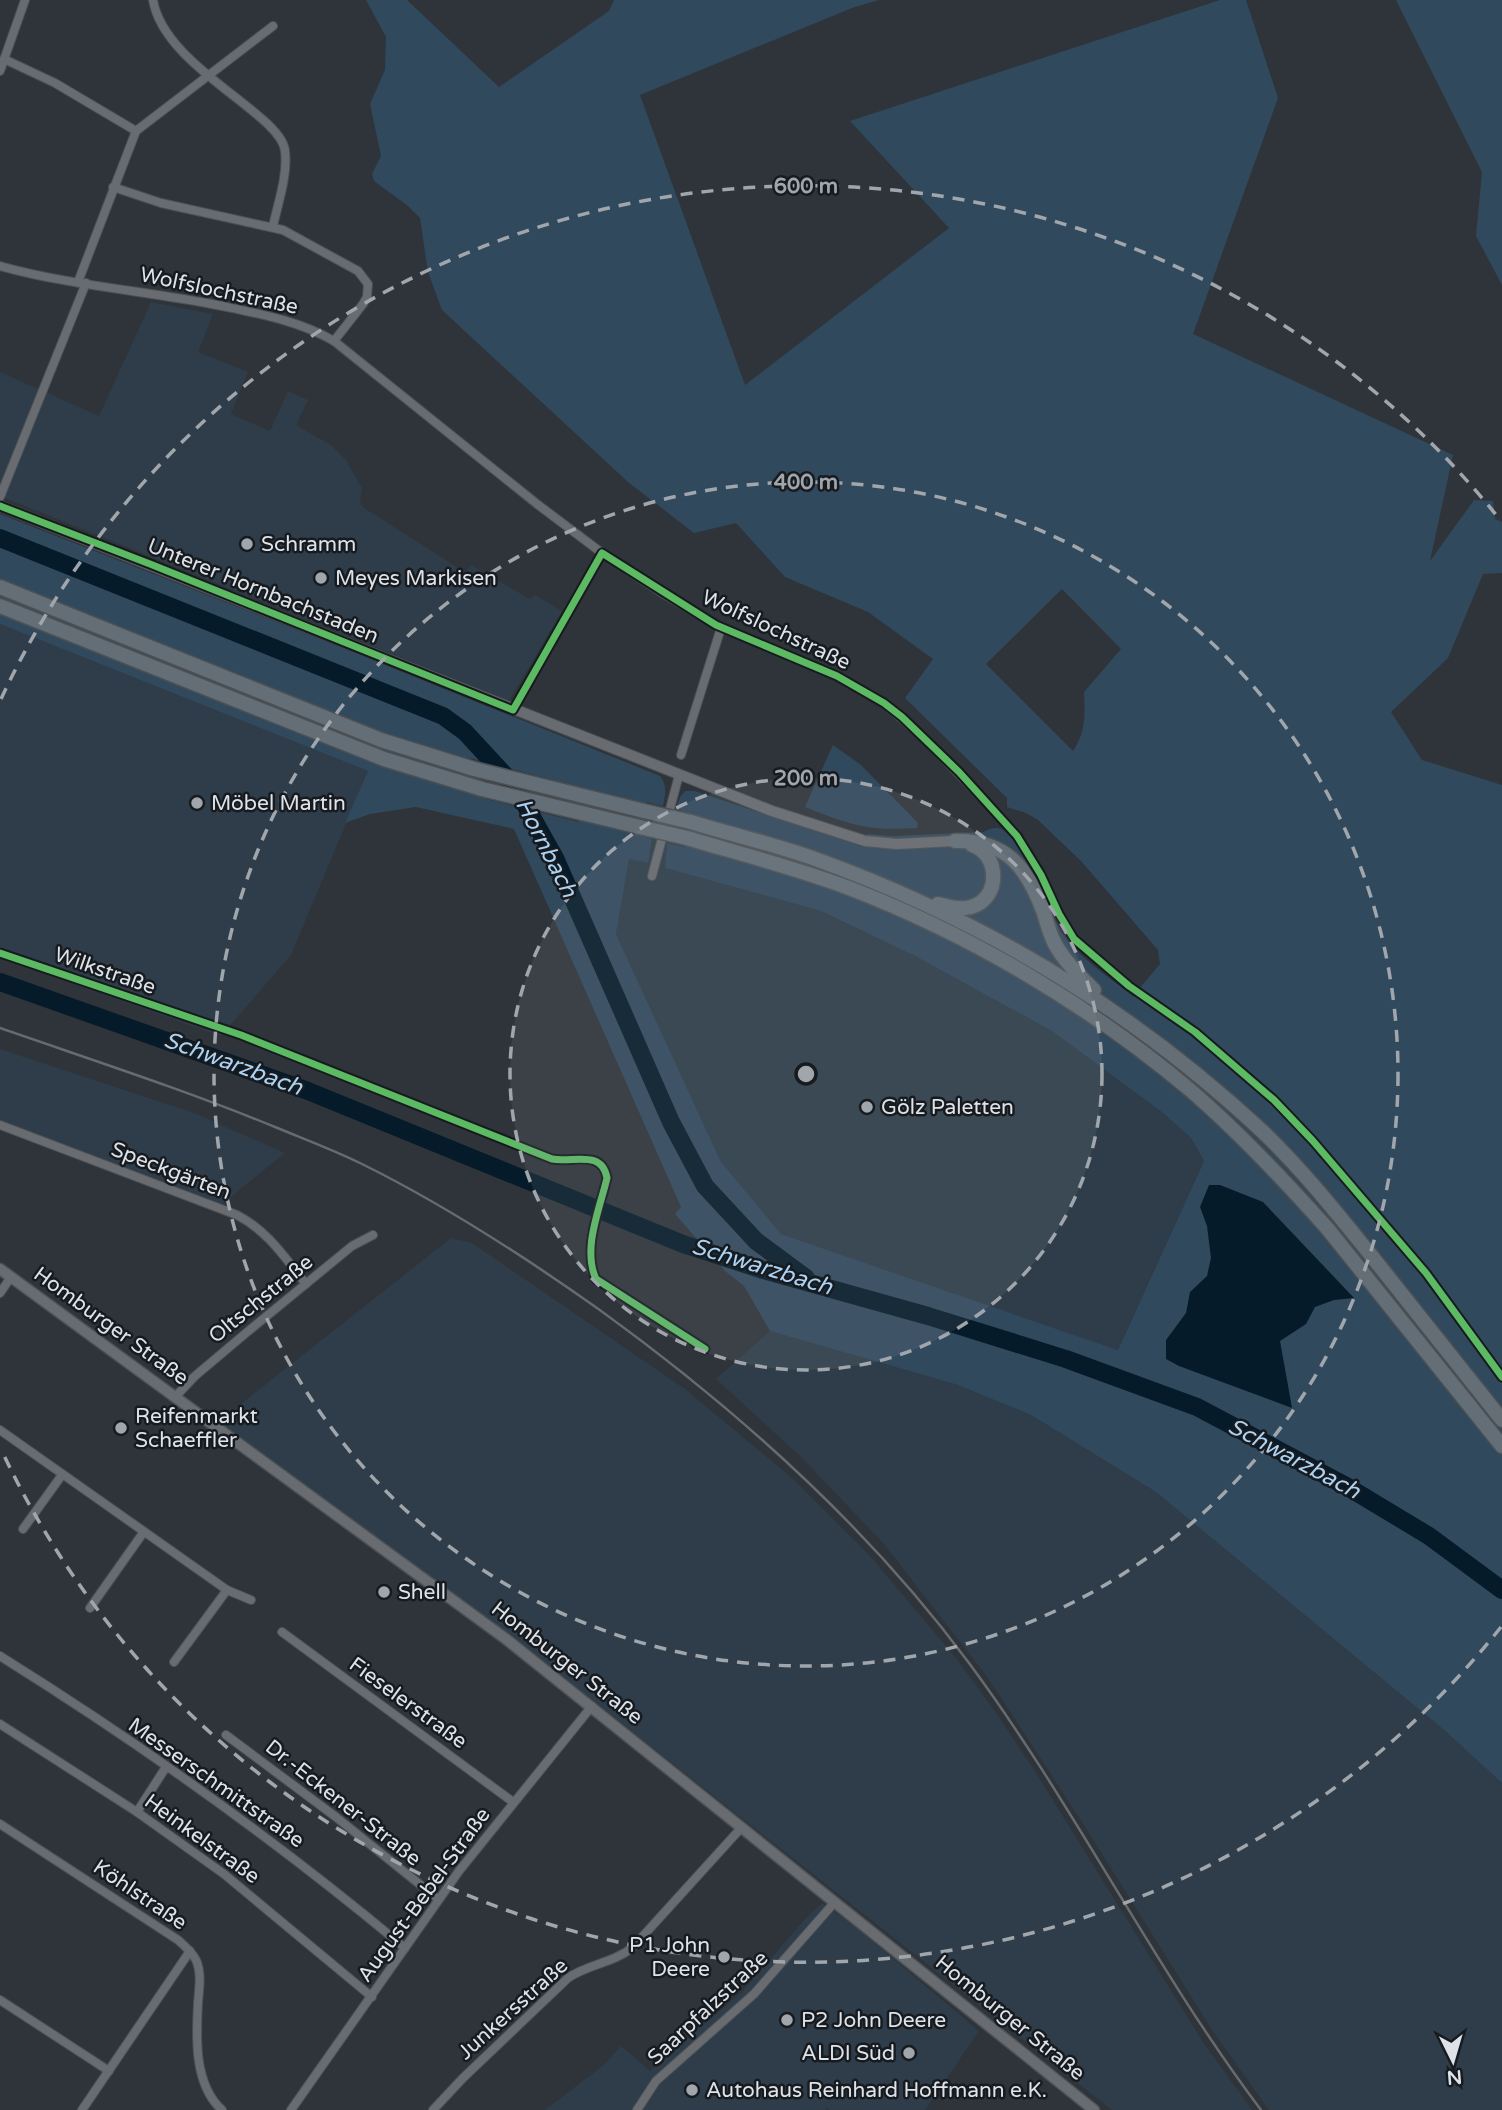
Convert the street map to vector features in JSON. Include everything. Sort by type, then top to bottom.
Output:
[{"type":"highway","points":[[0,587],[381,740],[474,769],[691,822],[816,859],[906,895],[1012,947],[1120,1015]]},
{"type":"highway","points":[[0,606],[384,759],[482,789],[687,838],[769,861],[838,885],[921,919],[1004,961],[1073,1004],[1189,1089],[1296,1194],[1395,1311],[1502,1446]]},
{"type":"highway","points":[[906,895],[957,908],[970,908],[982,902],[991,890],[993,878],[989,857],[975,845],[955,841]]},
{"type":"highway","points":[[955,841],[985,843],[1017,863],[1032,885],[1055,944],[1084,980],[1120,1015],[1263,1132],[1337,1214],[1502,1420]]},
{"type":"main road","name":"Homburger Straße","points":[[0,1269],[506,1639],[1094,2110]]},
{"type":"street","points":[[0,71],[25,0]]},
{"type":"street","points":[[153,0],[164,30],[207,77],[272,129],[283,142],[285,163],[273,226]]},
{"type":"street","points":[[0,498],[82,282],[113,187],[136,131],[273,26]]},
{"type":"street","points":[[4,59],[55,83],[136,131]]},
{"type":"street","points":[[113,187],[161,203],[273,226],[358,271],[368,284],[367,297],[334,341]]},
{"type":"street","name":"Wolfslochstraße","points":[[0,266],[270,315],[307,327],[334,341],[537,504],[602,553],[682,606],[721,628],[837,676],[884,703],[923,737],[990,806]]},
{"type":"street","name":"Unterer Hornbachstaden","points":[[0,506],[772,811],[865,841],[897,844],[955,841]]},
{"type":"street","points":[[513,710],[602,553]]},
{"type":"street","points":[[681,755],[721,628]]},
{"type":"street","points":[[652,876],[679,775]]},
{"type":"street","name":"Wilkstraße","points":[[0,953],[200,1020],[552,1159],[598,1161],[606,1168],[607,1178],[594,1234],[590,1266],[597,1279],[705,1349]]},
{"type":"street","name":"Speckgärten","points":[[0,1125],[244,1218],[270,1238],[306,1284]]},
{"type":"street","name":"Oltschstraße","points":[[176,1396],[212,1361],[352,1246],[373,1236]]},
{"type":"street","points":[[0,1293],[11,1277]]},
{"type":"street","points":[[0,1430],[227,1590],[251,1600]]},
{"type":"street","points":[[23,1529],[62,1475]]},
{"type":"street","points":[[90,1608],[143,1533]]},
{"type":"street","points":[[174,1662],[227,1590]]},
{"type":"street","name":"Fieselerstraße","points":[[282,1632],[513,1802]]},
{"type":"street","name":"Messerschmittstraße","points":[[0,1656],[166,1767],[308,1869],[405,1948]]},
{"type":"street","name":"August-Bebel-Straße","points":[[291,2110],[438,1899],[592,1706]]},
{"type":"street","name":"Heinkelstraße","points":[[0,1724],[137,1812],[253,1897],[372,1997]]},
{"type":"street","name":"Dr.-Eckener-Straße","points":[[226,1735],[336,1817],[438,1899]]},
{"type":"street","points":[[137,1812],[166,1767]]},
{"type":"street","name":"Köhlstraße","points":[[0,1824],[156,1925],[190,1951],[199,1970],[199,2066],[212,2099],[222,2110]]},
{"type":"street","name":"Junkersstraße","points":[[433,2110],[568,1978],[576,1972],[617,1957],[633,1947],[742,1826]]},
{"type":"street","name":"Saarpfalzstraße","points":[[637,2110],[656,2081],[754,1994],[834,1903]]},
{"type":"street","points":[[82,2110],[190,1951]]},
{"type":"street","points":[[0,2000],[109,2071]]},
{"type":"shaded area","points":[[366,0],[407,0],[499,87],[609,11],[614,0],[879,0],[852,8],[640,95],[745,385],[949,228],[850,121],[1220,0],[1246,0],[1278,98],[1193,334],[1453,455],[1430,561],[1474,500],[1493,501],[1495,519],[1502,522],[1502,573],[1483,574],[1448,658],[1391,712],[1422,760],[1502,785],[1502,1783],[1444,1730],[1156,1492],[1031,1415],[958,1385],[770,1331],[744,1286],[725,1271],[675,1214],[681,1207],[514,829],[416,807],[370,814],[345,823],[368,771],[0,624],[0,514],[660,776],[665,787],[663,806],[646,802],[638,835],[652,839],[648,863],[629,859],[616,934],[721,1162],[781,1234],[1118,1350],[1204,1161],[1191,1138],[1163,1113],[1052,1031],[915,956],[821,911],[665,868],[667,843],[685,847],[693,814],[676,809],[685,791],[695,791],[863,847],[867,834],[892,836],[983,832],[998,828],[1008,834],[1027,859],[1057,925],[1071,945],[1133,996],[1160,964],[1158,950],[1081,861],[1038,820],[1007,807],[1007,798],[905,698],[933,659],[868,612],[785,577],[736,523],[694,533],[628,482],[442,310],[428,272],[420,218],[374,181],[372,174],[381,156],[370,104],[385,70],[386,37]],"holes":[[[1062,589],[1121,649],[1084,692],[1082,730],[1073,751],[986,664]],[[470,758],[557,781],[579,822],[486,799]]]},
{"type":"shaded area","points":[[1396,0],[1502,0],[1502,285],[1476,236],[1482,172]]},
{"type":"shaded area","points":[[151,302],[213,314],[198,352],[248,372],[231,414],[270,431],[288,391],[308,400],[296,425],[331,445],[346,460],[362,488],[360,503],[364,508],[465,572],[471,565],[530,599],[535,595],[562,611],[509,701],[0,496],[0,372],[99,416]]},
{"type":"shaded area","points":[[0,624],[368,771],[291,955],[221,1036],[0,958]]},
{"type":"shaded area","points":[[833,745],[861,765],[918,823],[917,828],[885,829],[859,825],[805,807]]},
{"type":"shaded area","points":[[652,839],[667,843],[665,868],[821,911],[915,956],[1052,1031],[1163,1113],[1191,1138],[1204,1161],[1118,1350],[781,1234],[721,1162],[616,934],[629,858],[647,863]]},
{"type":"shaded area","points":[[0,1049],[194,1113],[285,1153],[222,1204],[0,1121]]},
{"type":"shaded area","points":[[1209,1185],[1220,1185],[1263,1202],[1354,1298],[1334,1300],[1315,1307],[1306,1324],[1280,1341],[1292,1408],[1166,1359],[1166,1340],[1186,1313],[1190,1292],[1207,1276],[1211,1258],[1207,1226],[1200,1207]]},
{"type":"shaded area","points":[[451,1238],[472,1243],[685,1389],[791,1477],[871,1557],[956,1658],[999,1717],[1203,2042],[1252,2110],[1112,2110],[515,1639],[218,1422]]},
{"type":"shaded area","points":[[770,1331],[958,1385],[1031,1415],[1156,1492],[1444,1730],[1502,1783],[1502,2110],[1269,2110],[1214,2033],[988,1678],[884,1544],[802,1458],[716,1379]]},
{"type":"shaded area","points":[[822,1903],[858,1929],[979,2031],[925,2110],[545,2110],[605,2064],[621,2046],[650,2071],[742,1992]]},
{"type":"waterway","name":"Hornbach","points":[[0,538],[443,716],[465,732],[514,785],[556,860],[671,1122],[705,1186],[756,1241],[806,1278]]},
{"type":"waterway","name":"Schwarzbach","points":[[0,982],[308,1091],[683,1244],[1066,1359],[1197,1407],[1346,1486],[1429,1536],[1502,1590]]},
{"type":"railway","points":[[0,1028],[241,1113],[341,1154],[423,1196],[569,1288],[649,1347],[749,1428],[843,1516],[887,1563],[969,1663],[1044,1773],[1185,2000],[1261,2110]]},
{"type":"cycle path","points":[[0,506],[513,710],[602,553],[716,625],[837,676],[884,703],[959,772],[1017,836],[1041,875],[1074,939],[1129,986],[1195,1032],[1274,1100],[1313,1141],[1426,1273],[1502,1377]]},
{"type":"cycle path","points":[[0,953],[241,1035],[552,1159],[586,1159],[599,1163],[607,1178],[591,1242],[592,1267],[596,1279],[705,1349]]},
{"type":"place","name":"Schramm","points":[[247,544]]},
{"type":"place","name":"Meyes Markisen","points":[[321,578]]},
{"type":"place","name":"Möbel Martin","points":[[197,803]]},
{"type":"place","name":"Gölz Paletten","points":[[867,1107]]},
{"type":"place","name":"Reifenmarkt Schaeffler","points":[[121,1428]]},
{"type":"place","name":"Shell","points":[[384,1592]]},
{"type":"place","name":"P1 John Deere","points":[[724,1957]]},
{"type":"place","name":"P2 John Deere","points":[[787,2020]]},
{"type":"place","name":"ALDI Süd","points":[[909,2053]]},
{"type":"place","name":"Autohaus Reinhard Hoffmann e.K.","points":[[692,2090]]}]
